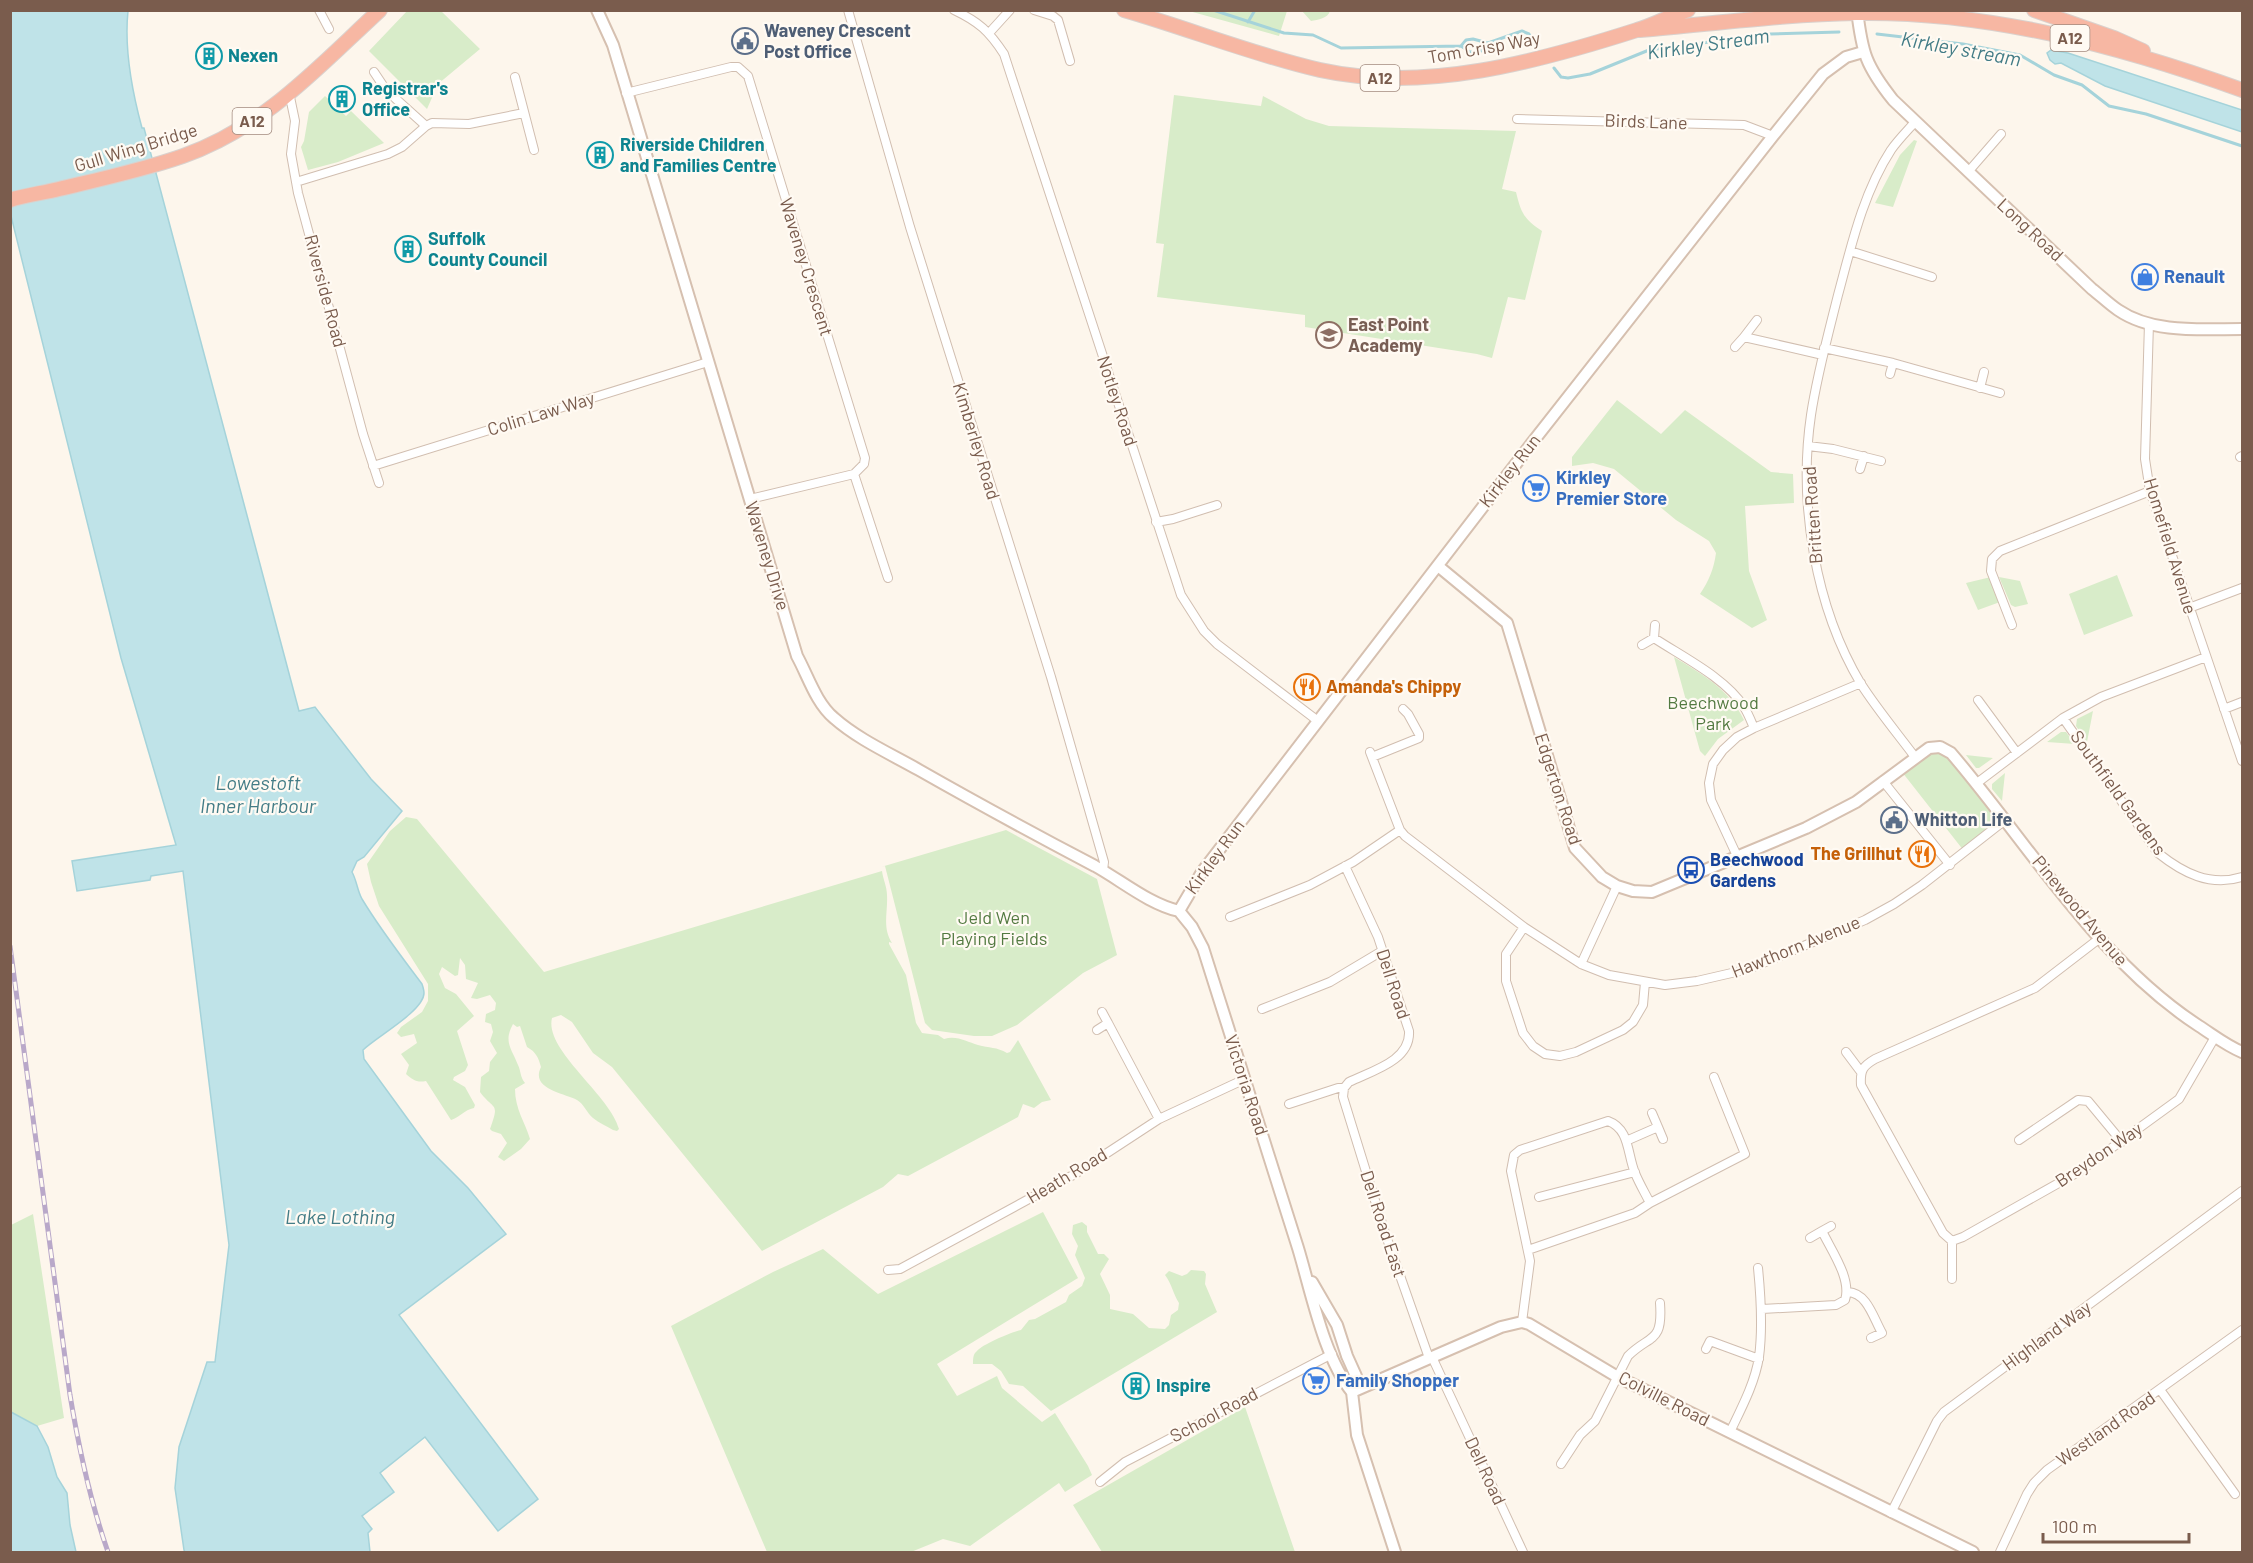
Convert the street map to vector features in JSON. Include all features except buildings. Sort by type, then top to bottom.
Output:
[{"type":"highway","name":"Tom Crisp Way","points":[[1124,10],[1252,51],[1322,70],[1384,78],[1439,76],[1549,56],[1640,30],[1688,10]]},
{"type":"highway","points":[[1938,10],[1960,20]]},
{"type":"highway","name":"Tom Crisp Way","points":[[2034,10],[2115,38],[2177,67]]},
{"type":"highway","name":"Tom Crisp Way","points":[[1640,30],[1857,11],[1960,20],[2045,32],[2177,67],[2242,90]]},
{"type":"highway","name":"Gull Wing Bridge","points":[[10,200],[103,178],[182,156],[215,143],[255,119],[306,81],[376,14]]},
{"type":"street","points":[[318,10],[329,28]]},
{"type":"street","name":"Waveney Drive","points":[[597,10],[608,32],[798,656],[822,704],[831,716],[861,737],[986,808],[1103,870],[1152,900],[1179,911]]},
{"type":"street","name":"Kimberley Road","points":[[848,10],[910,227],[1051,677],[1104,862],[1103,870]]},
{"type":"street","points":[[954,10],[973,18],[990,32],[1010,10]]},
{"type":"street","points":[[1034,10],[1058,20],[1070,61]]},
{"type":"street","name":"Long Road","points":[[1857,11],[1863,52],[1874,77],[1893,100],[2110,303],[2135,319],[2170,328],[2242,329]]},
{"type":"street","name":"Notley Road","points":[[990,32],[1004,54],[1181,595],[1204,631],[1217,644],[1318,721]]},
{"type":"street","name":"Kirkley Run","points":[[1179,911],[1202,872],[1437,566],[1773,136],[1823,74],[1846,57],[1863,52]]},
{"type":"street","name":"Waveney Crescent","points":[[626,93],[731,67],[738,67],[748,76],[865,458],[864,464],[854,474]]},
{"type":"street","points":[[374,72],[386,90],[426,126]]},
{"type":"street","points":[[515,77],[534,150]]},
{"type":"street","name":"Riverside Road","points":[[290,97],[295,121],[291,154],[296,182],[379,483]]},
{"type":"street","points":[[296,182],[388,154],[402,147],[432,123],[469,124],[524,113]]},
{"type":"street","name":"Birds Lane","points":[[1517,119],[1744,125],[1773,136]]},
{"type":"street","name":"Britten Road","points":[[1915,122],[1892,148],[1875,179],[1850,251],[1824,352],[1811,416],[1808,446],[1811,541],[1826,607],[1861,683],[1915,757]]},
{"type":"street","points":[[1968,172],[2001,134]]},
{"type":"street","points":[[1850,251],[1932,277]]},
{"type":"street","points":[[1735,347],[1757,320]]},
{"type":"street","name":"Homefield Avenue","points":[[2149,323],[2145,459],[2150,491],[2242,761]]},
{"type":"street","points":[[1744,337],[1893,363],[2000,393]]},
{"type":"street","name":"Colin Law Way","points":[[373,466],[708,362]]},
{"type":"street","points":[[1890,374],[1893,363]]},
{"type":"street","points":[[1980,388],[1984,372]]},
{"type":"street","points":[[1808,446],[1833,449],[1881,461]]},
{"type":"street","points":[[1860,469],[1864,456]]},
{"type":"street","points":[[750,500],[854,474],[888,578]]},
{"type":"street","points":[[2012,625],[1991,571],[1992,560],[2000,551],[2150,491]]},
{"type":"street","points":[[1156,522],[1217,505]]},
{"type":"street","name":"Edgerton Road","points":[[1437,566],[1507,623],[1575,848],[1602,877],[1617,886],[1633,891],[1652,892],[1737,858],[1842,811],[1915,757],[1929,748],[1940,747]]},
{"type":"street","points":[[2189,608],[2242,588]]},
{"type":"street","points":[[1654,638],[1655,625]]},
{"type":"street","points":[[1654,638],[1725,686],[1743,705],[1754,728]]},
{"type":"street","points":[[1642,645],[1654,638]]},
{"type":"street","points":[[1977,783],[2063,718],[2101,697],[2206,657]]},
{"type":"street","points":[[1737,858],[1711,800],[1709,783],[1713,764],[1723,750],[1737,737],[1861,683]]},
{"type":"street","points":[[1978,700],[2017,753]]},
{"type":"street","points":[[2224,709],[2242,702]]},
{"type":"street","name":"Hawthorn Avenue","points":[[1403,709],[1408,714],[1419,738],[1371,754],[1400,830],[1405,836],[1524,927],[1581,964],[1609,975],[1645,982],[1665,985],[1697,981],[1749,969],[1865,920],[1894,904],[1950,865],[2005,820]]},
{"type":"street","name":"Southfield Gardens","points":[[2063,718],[2158,853],[2193,876],[2211,880],[2242,877]]},
{"type":"street","name":"Pinewood Avenue","points":[[1940,747],[1952,753],[2100,938],[2136,977],[2165,1002],[2242,1052]]},
{"type":"street","points":[[1883,782],[1950,865]]},
{"type":"street","points":[[1230,917],[1293,893],[1345,866],[1400,830]]},
{"type":"street","name":"Dell Road","points":[[1290,1104],[1344,1088],[1349,1082],[1395,1059],[1409,1043],[1409,1031],[1382,951],[1345,866]]},
{"type":"street","points":[[1581,964],[1617,886]]},
{"type":"street","name":"Victoria Road","points":[[1179,911],[1192,927],[1203,948],[1303,1263],[1319,1322],[1343,1382],[1352,1392]]},
{"type":"street","points":[[1524,927],[1506,954],[1506,981],[1523,1033],[1533,1046],[1545,1054],[1560,1056],[1576,1052],[1623,1030],[1633,1022],[1643,1005],[1645,982]]},
{"type":"street","points":[[1952,1279],[1952,1240],[1943,1233],[1861,1085],[1863,1066],[2035,988],[2100,938]]},
{"type":"street","points":[[1262,1009],[1330,982],[1382,951]]},
{"type":"street","points":[[1102,1012],[1159,1119]]},
{"type":"street","points":[[1097,1030],[1108,1023]]},
{"type":"street","name":"Breydon Way","points":[[1952,1240],[1963,1238],[2080,1171],[2122,1143],[2179,1099],[2216,1037]]},
{"type":"street","points":[[1846,1052],[1862,1072]]},
{"type":"street","points":[[1528,1250],[1635,1214],[1650,1203],[1746,1154],[1714,1077]]},
{"type":"street","name":"Heath Road","points":[[888,1270],[900,1269],[1075,1174],[1159,1119],[1245,1079]]},
{"type":"street","name":"Dell Road East","points":[[1344,1088],[1342,1097],[1385,1233],[1431,1358]]},
{"type":"street","points":[[2019,1140],[2078,1100],[2088,1101],[2122,1143]]},
{"type":"street","points":[[1652,1113],[1663,1140]]},
{"type":"street","points":[[1352,1392],[1501,1327],[1522,1322],[1531,1269],[1511,1171],[1514,1155],[1520,1150],[1608,1121],[1616,1124],[1623,1131],[1635,1172],[1650,1203]]},
{"type":"street","points":[[1626,1141],[1658,1127]]},
{"type":"street","points":[[1539,1197],[1635,1172]]},
{"type":"street","name":"Highland Way","points":[[1891,1513],[1937,1421],[1944,1412],[2242,1191]]},
{"type":"street","points":[[1810,1238],[1831,1226]]},
{"type":"street","points":[[1762,1309],[1836,1305],[1845,1300],[1848,1292],[1842,1274],[1822,1231]]},
{"type":"street","name":"Victoria Road","points":[[1303,1263],[1337,1325],[1356,1376],[1352,1392],[1357,1435],[1395,1552]]},
{"type":"street","points":[[1730,1432],[1747,1395],[1758,1359],[1762,1309],[1758,1268]]},
{"type":"street","points":[[1848,1292],[1856,1292],[1863,1296],[1881,1333],[1871,1338]]},
{"type":"street","points":[[1561,1464],[1580,1435],[1595,1421],[1628,1356],[1635,1348],[1650,1341],[1657,1333],[1661,1316],[1660,1303]]},
{"type":"street","name":"Colville Road","points":[[1522,1322],[1537,1327],[1616,1376],[1973,1552]]},
{"type":"street","name":"Westland Road","points":[[2000,1552],[2034,1483],[2048,1470],[2161,1391],[2242,1330]]},
{"type":"street","points":[[1710,1341],[1758,1359]]},
{"type":"street","name":"School Road","points":[[1100,1482],[1125,1462],[1332,1354]]},
{"type":"street","name":"Dell Road","points":[[1431,1358],[1523,1552]]},
{"type":"street","points":[[2161,1391],[2235,1494]]},
{"type":"green space","points":[[408,10],[441,11],[480,49],[438,84],[427,109],[369,51]]},
{"type":"green space","points":[[1189,11],[1287,11],[1279,36]]},
{"type":"green space","points":[[1302,11],[1330,11],[1325,17],[1311,21]]},
{"type":"green space","points":[[1174,95],[1261,106],[1263,96],[1306,119],[1329,126],[1516,131],[1502,189],[1516,192],[1524,215],[1542,231],[1525,300],[1508,297],[1492,358],[1305,327],[1305,315],[1157,297],[1164,244],[1156,243]]},
{"type":"green space","points":[[325,96],[346,116],[351,111],[384,143],[338,162],[308,170],[301,147],[309,112]]},
{"type":"green space","points":[[1914,140],[1917,141],[1893,207],[1875,203],[1900,155]]},
{"type":"green space","points":[[1617,400],[1661,434],[1685,410],[1771,472],[1793,474],[1794,503],[1745,506],[1749,571],[1767,620],[1752,628],[1700,594],[1715,559],[1716,553],[1709,541],[1676,520],[1614,469],[1593,463],[1572,466],[1572,457]]},
{"type":"green space","points":[[2117,575],[2133,616],[2084,635],[2069,594]]},
{"type":"green space","points":[[1991,577],[2000,602],[1978,610],[1966,583]]},
{"type":"green space","points":[[1999,577],[2020,581],[2028,604],[2015,607],[2011,605]]},
{"type":"green space","name":"Beechwood Park","points":[[1674,657],[1723,691],[1744,720],[1718,739],[1705,756],[1700,751]]},
{"type":"green space","points":[[2093,711],[2087,742],[2076,726],[2077,719]]},
{"type":"green space","points":[[2061,732],[2066,732],[2075,744],[2047,742]]},
{"type":"green space","points":[[1929,751],[1939,751],[1950,755],[2002,821],[1964,851],[1902,772]]},
{"type":"green space","points":[[1966,755],[1993,758],[1976,768]]},
{"type":"green space","points":[[2005,773],[2002,801],[1992,789],[1992,784]]},
{"type":"green space","points":[[406,817],[417,819],[544,972],[882,871],[887,892],[886,926],[892,943],[889,942],[889,944],[906,975],[916,1023],[922,1033],[938,1035],[944,1039],[958,1038],[1007,1053],[1018,1040],[1051,1100],[1042,1102],[1034,1108],[1023,1104],[1018,1117],[908,1176],[898,1174],[883,1187],[762,1251],[612,1067],[593,1053],[572,1022],[561,1015],[552,1018],[552,1031],[558,1044],[604,1102],[619,1129],[613,1130],[600,1123],[577,1100],[544,1085],[540,1080],[541,1067],[538,1058],[527,1047],[520,1026],[513,1024],[509,1041],[525,1083],[515,1089],[515,1096],[530,1139],[521,1149],[504,1161],[498,1157],[507,1143],[501,1134],[490,1129],[495,1110],[480,1092],[481,1077],[489,1071],[490,1062],[497,1053],[490,1041],[493,1032],[491,1024],[485,1022],[486,1014],[495,1010],[496,1003],[490,995],[477,999],[471,998],[478,983],[466,979],[465,965],[460,958],[458,975],[455,976],[442,967],[439,974],[445,988],[456,994],[474,1016],[457,1031],[468,1065],[465,1071],[453,1080],[465,1087],[475,1105],[474,1108],[451,1120],[426,1081],[420,1082],[406,1074],[409,1065],[401,1054],[417,1043],[414,1034],[401,1037],[397,1033],[401,1027],[422,1012],[428,1001],[428,984],[379,906],[367,864],[390,831]]},
{"type":"green space","name":"Jeld Wen Playing Fields","points":[[1006,830],[1097,879],[1117,955],[1083,973],[1017,1025],[992,1036],[932,1030],[925,1023],[885,866],[881,867]]},
{"type":"green space","points":[[1043,1212],[1078,1278],[937,1364],[957,1396],[997,1376],[1002,1388],[1042,1422],[1055,1413],[1092,1475],[1065,1492],[1059,1483],[970,1546],[943,1539],[911,1552],[767,1552],[671,1326],[773,1272],[823,1249],[878,1294]]},
{"type":"green space","points":[[33,1214],[64,1418],[37,1426],[11,1412],[11,1225]]},
{"type":"green space","points":[[1082,1222],[1087,1226],[1087,1232],[1098,1254],[1104,1254],[1109,1259],[1100,1274],[1110,1295],[1110,1309],[1133,1314],[1149,1328],[1165,1329],[1169,1325],[1171,1315],[1178,1310],[1179,1303],[1165,1275],[1169,1271],[1182,1276],[1191,1270],[1204,1271],[1206,1274],[1205,1284],[1217,1312],[1051,1411],[1023,1386],[1009,1384],[1001,1371],[992,1364],[973,1364],[973,1358],[980,1348],[1021,1330],[1029,1320],[1066,1302],[1069,1295],[1082,1286],[1085,1278],[1075,1255],[1078,1246],[1072,1234],[1073,1225]]},
{"type":"green space","points":[[1245,1407],[1295,1552],[1102,1552],[1073,1505]]},
{"type":"water","points":[[10,11],[128,11],[128,55],[138,114],[142,128],[144,128],[299,711],[315,707],[371,779],[402,811],[364,857],[357,861],[352,872],[362,899],[383,932],[422,984],[424,993],[422,1000],[408,1016],[363,1050],[364,1059],[431,1151],[468,1188],[506,1234],[399,1315],[538,1499],[498,1531],[425,1437],[380,1473],[394,1492],[362,1516],[372,1529],[368,1533],[370,1552],[185,1552],[184,1550],[175,1488],[179,1447],[207,1362],[215,1362],[229,1245],[183,871],[151,876],[150,880],[77,891],[72,861],[176,845],[121,658],[11,216]]},
{"type":"water","points":[[2051,50],[2068,53],[2242,110],[2242,132],[2105,86],[2061,63],[2055,64],[2047,53]]},
{"type":"water","points":[[11,1412],[37,1426],[48,1447],[57,1477],[67,1493],[70,1525],[76,1552],[11,1552]]},
{"type":"waterway","points":[[1213,10],[1284,33],[1313,35],[1341,48],[1461,46],[1466,40],[1473,39],[1488,43],[1522,31],[1529,34],[1537,46]]},
{"type":"waterway","points":[[1248,22],[1255,10]]},
{"type":"waterway","name":"Kirkley Stream","points":[[1554,68],[1561,77],[1568,78],[1590,74],[1649,50],[1770,34],[1839,32]]},
{"type":"waterway","name":"Kirkley stream","points":[[1877,34],[1963,44],[2020,55],[2054,75],[2082,85],[2109,106],[2146,114],[2242,146]]},
{"type":"waterway","points":[[1461,46],[1470,52],[1481,51],[1488,43]]},
{"type":"railway","points":[[10,946],[70,1395],[86,1475],[108,1552]]},
{"type":"place","name":"Waveney Crescent Post Office","points":[[745,41]]},
{"type":"place","name":"Nexen","points":[[209,56]]},
{"type":"place","name":"Registrar's Office","points":[[342,99]]},
{"type":"place","name":"Riverside Children and Families Centre","points":[[600,155]]},
{"type":"place","name":"Suffolk County Council","points":[[408,249]]},
{"type":"place","name":"Renault","points":[[2145,277]]},
{"type":"place","name":"East Point Academy","points":[[1329,335]]},
{"type":"place","name":"Kirkley Premier Store","points":[[1536,488]]},
{"type":"place","name":"Amanda's Chippy","points":[[1307,687]]},
{"type":"place","name":"Whitton Life","points":[[1894,820]]},
{"type":"place","name":"The Grillhut","points":[[1922,854]]},
{"type":"place","name":"Beechwood Gardens","points":[[1691,870]]},
{"type":"place","name":"Family Shopper","points":[[1316,1381]]},
{"type":"place","name":"Inspire","points":[[1136,1386]]},
{"type":"water label","name":"Lowestoft Inner Harbour","points":[[258,794]]},
{"type":"water label","name":"Lake Lothing","points":[[340,1217]]}]
